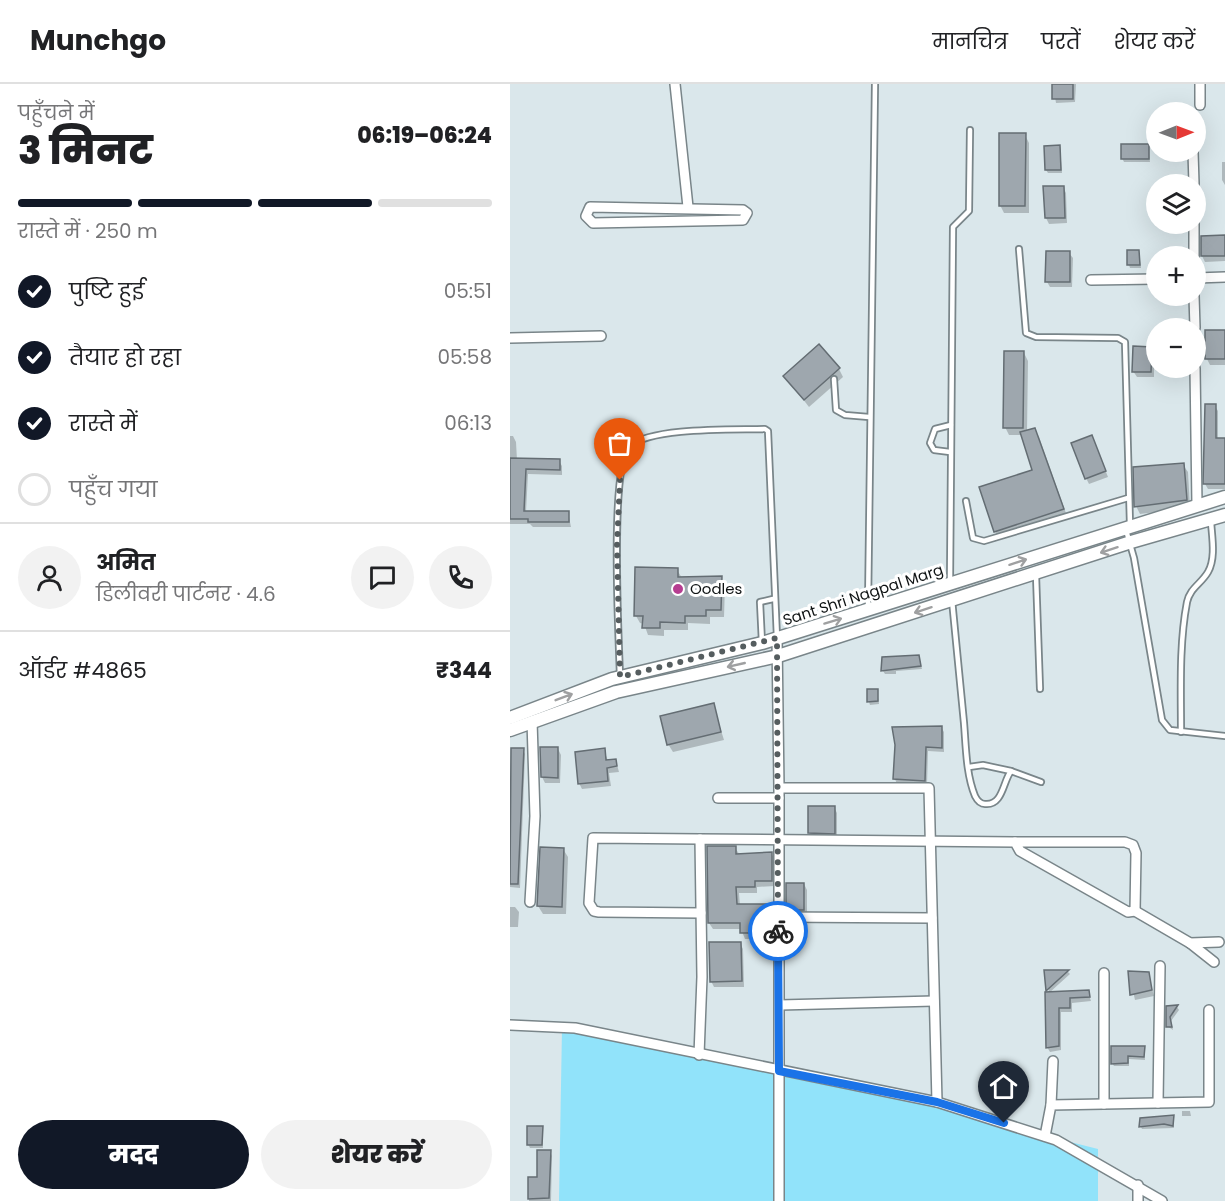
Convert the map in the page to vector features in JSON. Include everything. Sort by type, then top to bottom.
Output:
[{"type":"main road","name":"Sant Shri Nagpal Marg","points":[[510,718],[620,677],[762,643],[1225,497]]},
{"type":"main road","points":[[1168,514],[1164,525],[1173,530]]},
{"type":"main road","points":[[510,730],[616,692],[778,656],[1225,515]]},
{"type":"street","points":[[675,84],[688,207]]},
{"type":"street","points":[[1200,84],[1200,102]]},
{"type":"street","points":[[590,207],[688,207],[743,210],[747,216],[743,220],[605,222],[593,222],[586,216],[590,207]]},
{"type":"street","points":[[1206,277],[1225,276]]},
{"type":"street","points":[[1091,280],[1146,279]]},
{"type":"street","points":[[510,338],[601,336]]},
{"type":"street","points":[[1195,378],[1197,505]]},
{"type":"street","points":[[777,638],[779,1201]]},
{"type":"street","points":[[530,902],[535,816],[532,722]]},
{"type":"street","points":[[718,798],[927,787],[931,840],[937,1102]]},
{"type":"street","points":[[701,913],[594,911],[589,903],[592,838],[778,841],[931,840],[1015,843],[1125,842],[1133,845],[1136,853],[1136,911]]},
{"type":"street","points":[[699,1055],[700,839]]},
{"type":"street","points":[[1015,843],[1020,851],[1128,912],[1136,911],[1190,943],[1215,962]]},
{"type":"street","points":[[778,917],[932,918]]},
{"type":"street","points":[[1190,943],[1219,942]]},
{"type":"street","points":[[1158,1103],[1160,966]]},
{"type":"street","points":[[1104,973],[1104,1104]]},
{"type":"street","points":[[780,1005],[934,1001]]},
{"type":"street","points":[[1051,1104],[1209,1102],[1209,1010]]},
{"type":"street","points":[[510,1025],[575,1028],[937,1102],[1045,1136],[1138,1185],[1162,1201]]},
{"type":"street","points":[[1045,1136],[1051,1104],[1053,1061]]},
{"type":"street","points":[[1138,1185],[1138,1201]]},
{"type":"lane","points":[[868,610],[875,84]]},
{"type":"lane","points":[[950,584],[953,227],[969,211],[970,130]]},
{"type":"lane","points":[[1019,249],[1026,333],[1036,337],[1118,338],[1125,342],[1128,526],[1162,720],[1170,730],[1225,736]]},
{"type":"lane","points":[[834,380],[836,411],[845,415],[869,417]]},
{"type":"lane","points":[[950,452],[934,450],[930,442],[935,429],[951,425]]},
{"type":"lane","points":[[620,677],[617,545],[623,456],[629,447],[643,438],[655,435],[765,429],[768,431],[773,598],[777,638]]},
{"type":"lane","points":[[966,501],[973,538],[984,541],[1128,498]]},
{"type":"lane","points":[[1181,732],[1180,676],[1187,603],[1192,589],[1208,572],[1211,564],[1211,519]]},
{"type":"lane","points":[[1036,573],[1040,689]]},
{"type":"lane","points":[[762,643],[760,602],[773,598]]},
{"type":"lane","points":[[952,600],[969,767],[978,802],[986,804],[1000,796],[1011,771]]},
{"type":"lane","points":[[969,767],[983,765],[1011,771],[1041,782]]},
{"type":"shaded area","points":[[562,1028],[925,1105],[1098,1149],[1098,1201],[559,1201]]},
{"type":"building","points":[[1052,84],[1073,84],[1073,99],[1052,99]]},
{"type":"building","points":[[999,133],[1026,133],[1025,206],[999,206]]},
{"type":"building","points":[[1121,144],[1146,144],[1146,159],[1121,159]]},
{"type":"building","points":[[1060,145],[1061,170],[1045,170],[1044,146]]},
{"type":"building","points":[[1043,186],[1064,186],[1065,218],[1045,218]]},
{"type":"building","points":[[1225,235],[1225,256],[1206,256],[1206,246],[1201,246],[1201,236]]},
{"type":"building","points":[[1127,250],[1139,250],[1140,265],[1127,265]]},
{"type":"building","points":[[1046,251],[1070,251],[1070,282],[1045,282]]},
{"type":"building","points":[[1206,330],[1225,330],[1225,359],[1206,359]]},
{"type":"building","points":[[819,344],[840,368],[804,400],[783,376]]},
{"type":"building","points":[[1133,346],[1146,347],[1146,372],[1132,372]]},
{"type":"building","points":[[1004,351],[1024,351],[1023,428],[1003,428]]},
{"type":"building","points":[[1205,404],[1216,404],[1216,438],[1225,438],[1225,484],[1203,484]]},
{"type":"building","points":[[1035,428],[1064,509],[994,532],[979,487],[1032,470],[1020,432]]},
{"type":"building","points":[[1092,435],[1106,471],[1085,479],[1071,443]]},
{"type":"building","points":[[510,458],[560,459],[560,470],[526,469],[524,511],[569,511],[569,522],[528,522],[528,519],[510,519]]},
{"type":"building","points":[[1184,463],[1187,500],[1134,507],[1133,467]]},
{"type":"building","points":[[635,567],[678,568],[678,577],[722,576],[721,610],[706,610],[706,616],[685,616],[685,623],[660,622],[660,628],[642,628],[643,616],[634,616]]},
{"type":"building","points":[[919,655],[921,666],[881,671],[882,657]]},
{"type":"building","points":[[867,689],[878,689],[878,701],[867,702]]},
{"type":"building","points":[[714,703],[721,732],[667,745],[660,716]]},
{"type":"building","points":[[942,726],[942,748],[926,747],[925,781],[893,779],[895,745],[892,727]]},
{"type":"building","points":[[540,747],[558,747],[558,778],[541,777]]},
{"type":"building","points":[[511,748],[524,748],[518,884],[510,884]]},
{"type":"building","points":[[605,748],[606,760],[616,759],[617,766],[607,768],[608,781],[578,784],[575,752]]},
{"type":"building","points":[[808,806],[835,806],[835,834],[808,833]]},
{"type":"building","points":[[707,846],[736,846],[736,854],[772,852],[772,881],[755,881],[755,887],[736,887],[737,904],[772,904],[772,933],[740,933],[740,923],[708,923]]},
{"type":"building","points":[[540,847],[564,848],[562,907],[537,906]]},
{"type":"building","points":[[786,883],[804,883],[804,910],[786,910]]},
{"type":"building","points":[[786,924],[798,924],[798,947],[786,947]]},
{"type":"building","points":[[709,942],[741,942],[742,981],[710,982]]},
{"type":"building","points":[[1044,970],[1069,970],[1046,991]]},
{"type":"building","points":[[1128,971],[1149,972],[1152,990],[1130,995]]},
{"type":"building","points":[[1089,990],[1090,997],[1070,998],[1070,1008],[1059,1008],[1059,1046],[1046,1048],[1045,992]]},
{"type":"building","points":[[1178,1005],[1170,1017],[1172,1027],[1166,1027],[1166,1006]]},
{"type":"building","points":[[1111,1046],[1145,1046],[1144,1057],[1128,1056],[1128,1063],[1111,1064]]},
{"type":"building","points":[[1174,1115],[1173,1126],[1164,1124],[1139,1127],[1140,1118]]},
{"type":"building","points":[[527,1126],[543,1126],[542,1145],[527,1145]]},
{"type":"building","points":[[537,1150],[551,1150],[549,1198],[528,1199],[528,1177],[537,1177]]},
{"type":"way so far","points":[[620,480],[617,545],[620,677],[777,638],[778,931]]},
{"type":"place","name":"Oodles","points":[[678,589]]},
{"type":"route","points":[[778,931],[779,1071],[937,1102],[1004,1123]]}]
